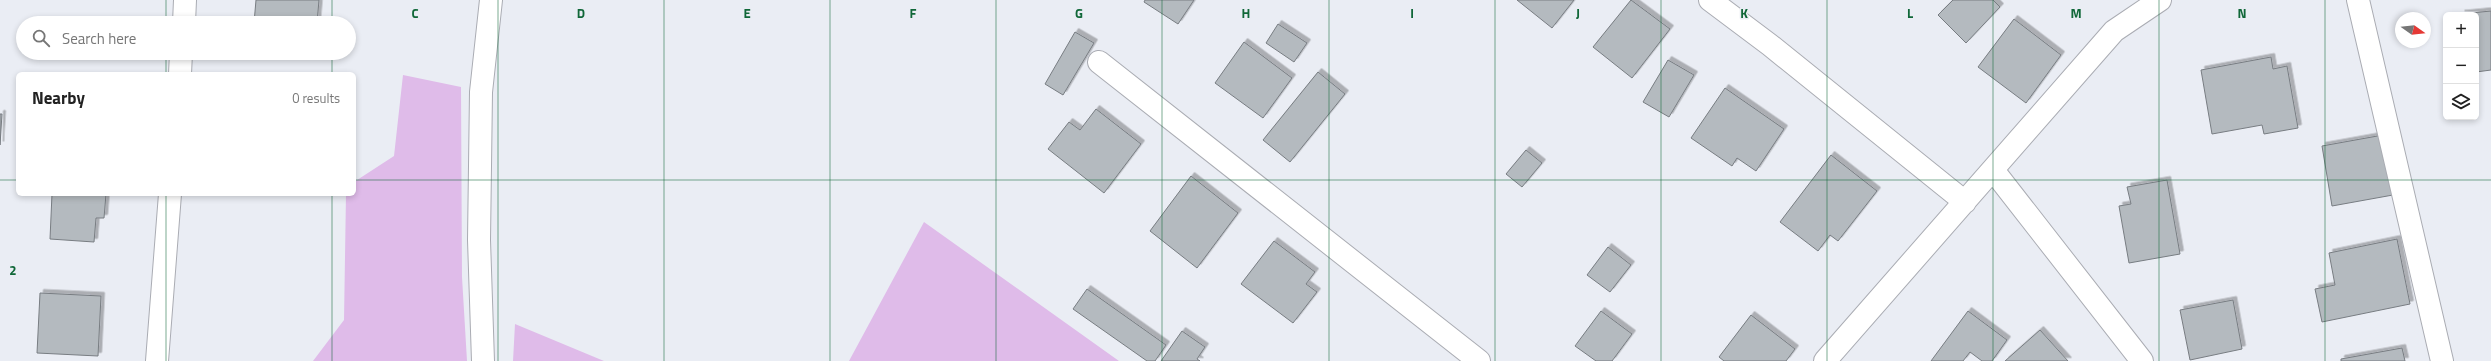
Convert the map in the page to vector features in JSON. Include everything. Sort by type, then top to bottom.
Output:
[{"type":"street","points":[[184,16],[185,0]]},
{"type":"street","points":[[483,361],[479,240],[481,92],[492,0]]},
{"type":"street","points":[[1710,0],[1770,45],[1964,202]]},
{"type":"street","points":[[1825,361],[2114,31],[2160,0]]},
{"type":"street","points":[[2358,0],[2442,361]]},
{"type":"street","points":[[180,72],[181,60]]},
{"type":"street","points":[[1098,62],[1479,361]]},
{"type":"street","points":[[1993,170],[2142,361]]},
{"type":"street","points":[[157,361],[170,196]]},
{"type":"shaded area","points":[[403,75],[461,87],[462,277],[467,361],[313,361],[344,320],[346,196],[356,196],[356,181],[394,156]]},
{"type":"shaded area","points":[[924,222],[1119,361],[849,361]]},
{"type":"shaded area","points":[[515,324],[604,361],[513,361]]},
{"type":"building","points":[[256,0],[319,0],[318,16],[255,16]]},
{"type":"building","points":[[1145,0],[1194,0],[1178,24],[1144,2]]},
{"type":"building","points":[[1517,0],[1574,0],[1552,28]]},
{"type":"building","points":[[1631,0],[1670,29],[1632,78],[1593,47]]},
{"type":"building","points":[[1953,0],[1993,0],[2000,7],[1966,43],[1938,15]]},
{"type":"building","points":[[2491,11],[2491,70],[2479,72],[2479,48],[2479,12]]},
{"type":"building","points":[[2014,19],[2061,55],[2026,103],[1978,67]]},
{"type":"building","points":[[1278,24],[1307,43],[1294,62],[1266,43]]},
{"type":"building","points":[[1075,32],[1094,43],[1063,95],[1045,84]]},
{"type":"building","points":[[1244,42],[1292,78],[1263,118],[1215,83]]},
{"type":"building","points":[[2271,57],[2273,69],[2287,66],[2298,128],[2264,134],[2262,125],[2212,134],[2201,70]]},
{"type":"building","points":[[1668,60],[1694,75],[1669,117],[1643,102]]},
{"type":"building","points":[[1318,72],[1345,94],[1290,162],[1263,140]]},
{"type":"building","points":[[1725,88],[1784,129],[1756,171],[1737,158],[1732,166],[1691,138]]},
{"type":"building","points":[[1096,109],[1141,144],[1104,193],[1048,149],[1069,122],[1080,130]]},
{"type":"building","points":[[0,114],[2,114],[0,145]]},
{"type":"building","points":[[2383,135],[2393,195],[2332,206],[2322,146]]},
{"type":"building","points":[[1526,150],[1542,163],[1522,187],[1506,174]]},
{"type":"building","points":[[1831,155],[1877,191],[1838,241],[1830,235],[1818,251],[1780,222]]},
{"type":"building","points":[[1191,176],[1238,213],[1197,268],[1150,231]]},
{"type":"building","points":[[2167,180],[2180,254],[2129,263],[2119,206],[2131,204],[2127,187]]},
{"type":"building","points":[[52,196],[106,196],[104,218],[96,218],[94,242],[50,239]]},
{"type":"building","points":[[2397,239],[2410,304],[2322,322],[2315,289],[2335,285],[2329,253]]},
{"type":"building","points":[[1274,241],[1315,272],[1306,284],[1317,292],[1293,323],[1241,284]]},
{"type":"building","points":[[1608,247],[1631,265],[1610,292],[1587,275]]},
{"type":"building","points":[[1087,289],[1166,345],[1155,361],[1147,361],[1073,309]]},
{"type":"building","points":[[40,293],[101,296],[98,356],[37,353]]},
{"type":"building","points":[[2233,300],[2242,349],[2190,360],[2180,310]]},
{"type":"building","points":[[1601,311],[1632,334],[1612,361],[1596,361],[1575,346]]},
{"type":"building","points":[[1968,311],[2007,340],[1992,361],[1982,361],[1970,352],[1963,361],[1931,361]]},
{"type":"building","points":[[1751,315],[1795,349],[1786,361],[1724,361],[1719,357]]},
{"type":"building","points":[[2040,330],[2068,361],[2005,361]]},
{"type":"building","points":[[1182,331],[1205,347],[1197,359],[1200,361],[1161,361]]},
{"type":"building","points":[[2402,348],[2405,361],[2341,361],[2341,359]]}]
